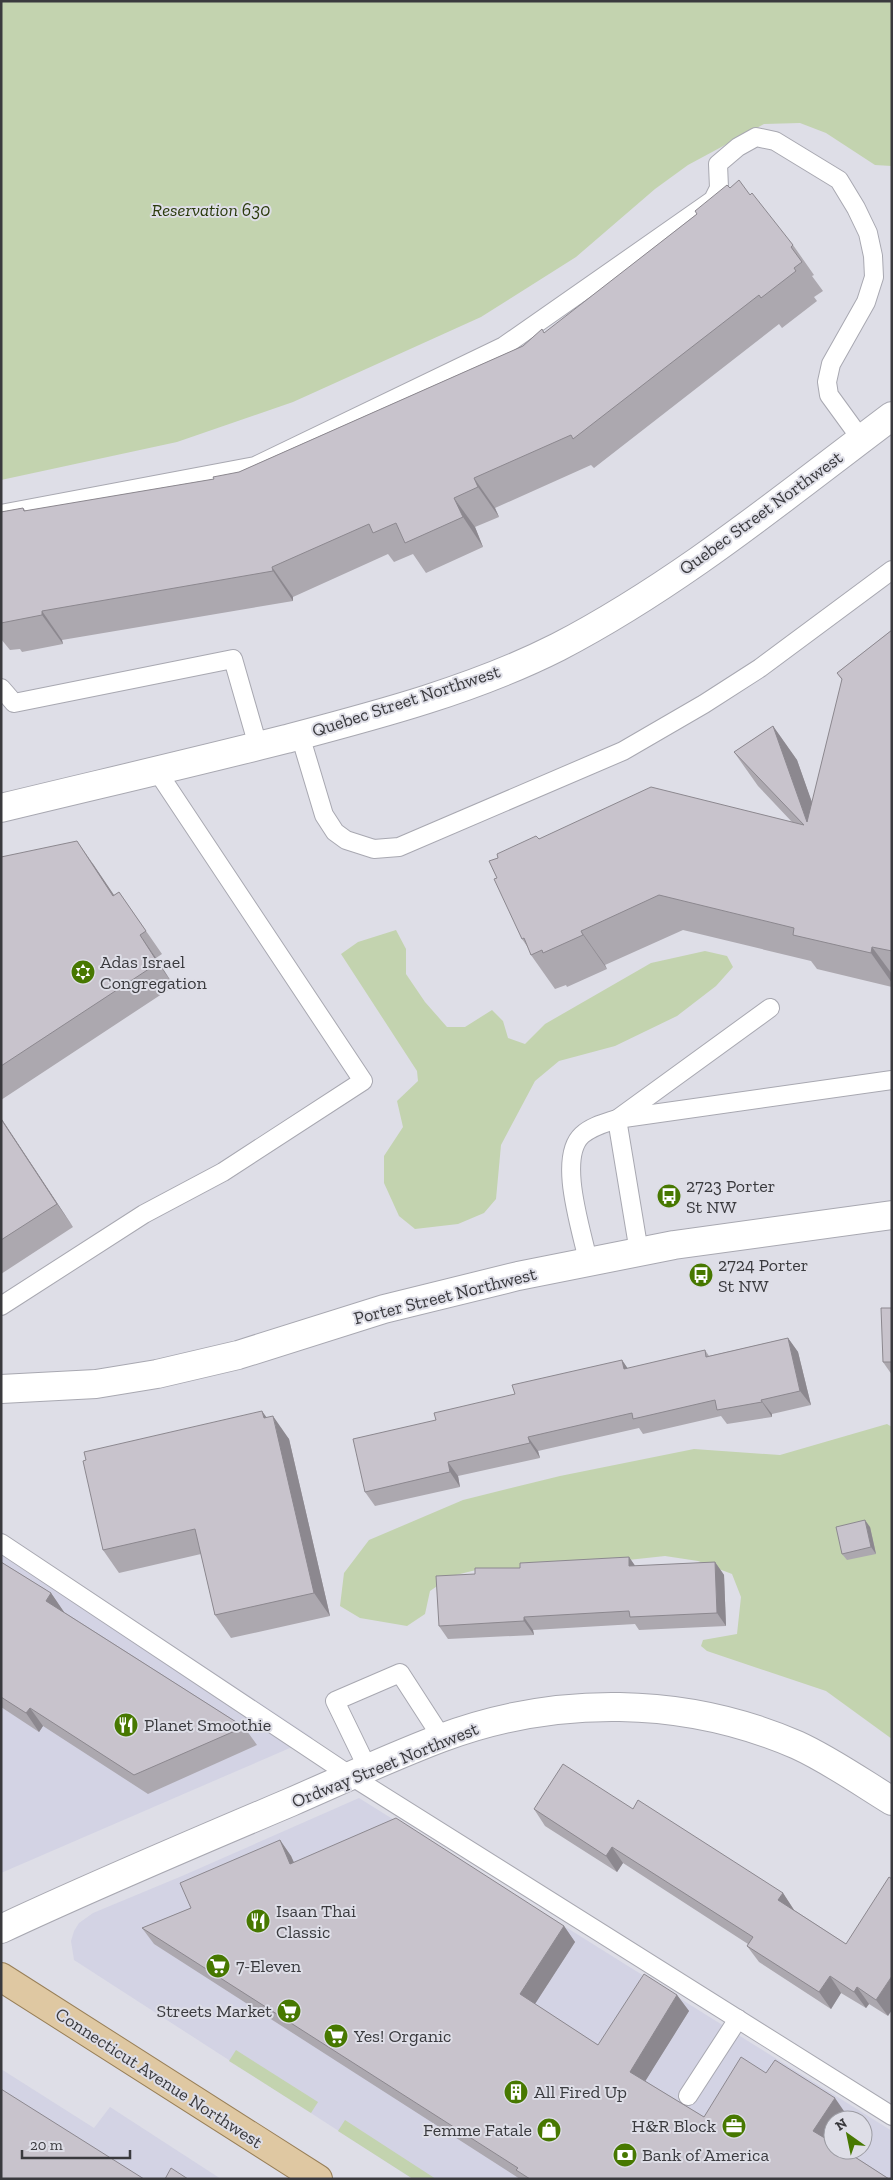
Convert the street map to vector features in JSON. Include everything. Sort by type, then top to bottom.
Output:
[{"type":"main road","name":"Connecticut Avenue Northwest","points":[[1,1977],[318,2179]]},
{"type":"street","name":"Quebec Street Northwest","points":[[1,808],[363,719],[452,690],[556,647],[629,607],[673,578],[729,539],[892,416]]},
{"type":"street","name":"Porter Street Northwest","points":[[1,1389],[96,1384],[157,1374],[238,1356],[384,1309],[518,1276],[639,1252],[892,1215]]},
{"type":"street","name":"Ordway Street Northwest","points":[[1,1929],[442,1738],[505,1719],[569,1709],[642,1707],[682,1711],[722,1719],[761,1731],[799,1746],[835,1765],[892,1801]]},
{"type":"lane","points":[[1,514],[255,466],[504,346],[713,200],[719,188],[718,164],[738,147],[756,137],[775,141],[839,180],[868,233],[873,256],[874,277],[866,302],[831,364],[827,382],[829,395],[861,439]]},
{"type":"lane","points":[[300,735],[324,815],[335,832],[346,840],[374,850],[399,847],[623,750],[704,704],[760,668],[892,570]]},
{"type":"lane","points":[[1,688],[14,703],[233,659],[258,746]]},
{"type":"lane","points":[[1,1306],[144,1214],[223,1172],[363,1081],[157,771]]},
{"type":"lane","points":[[617,1119],[770,1008]]},
{"type":"lane","points":[[588,1262],[570,1173],[571,1153],[581,1136],[597,1125],[617,1119],[892,1080]]},
{"type":"lane","points":[[617,1119],[639,1252]]},
{"type":"lane","points":[[1,1543],[360,1772],[738,2019],[892,2116]]},
{"type":"lane","points":[[360,1772],[335,1701],[400,1673],[442,1738]]},
{"type":"lane","points":[[688,2096],[738,2019]]},
{"type":"shaded area","points":[[1,1532],[313,1738],[1,1873]]},
{"type":"shaded area","points":[[359,1798],[858,2110],[823,2110],[823,2160],[873,2160],[873,2119],[892,2131],[892,2179],[413,2179],[74,1960],[71,1941],[74,1931],[79,1923],[93,1913]]},
{"type":"shaded area","points":[[1,2069],[94,2128],[110,2107],[221,2179],[1,2179]]},
{"type":"green space","name":"Reservation 630","points":[[1,1],[892,1],[892,166],[875,165],[826,133],[800,123],[764,124],[688,165],[655,189],[576,257],[481,317],[293,402],[177,442],[1,480]]},
{"type":"green space","points":[[396,930],[406,949],[406,974],[425,1002],[447,1027],[465,1027],[492,1010],[503,1021],[508,1038],[525,1044],[545,1024],[651,963],[705,951],[727,956],[733,967],[716,986],[677,1016],[615,1046],[559,1061],[535,1081],[501,1145],[496,1199],[484,1213],[458,1224],[415,1229],[399,1216],[384,1183],[384,1156],[403,1127],[397,1101],[418,1081],[417,1071],[341,954],[358,942]]},
{"type":"green space","points":[[887,1424],[892,1427],[892,1739],[826,1691],[707,1651],[701,1646],[703,1640],[737,1634],[741,1597],[732,1574],[698,1561],[665,1556],[545,1569],[476,1570],[452,1576],[430,1591],[425,1614],[407,1626],[360,1618],[340,1606],[344,1573],[369,1540],[463,1500],[560,1476],[694,1449],[780,1455]]},
{"type":"green space","points":[[236,2050],[318,2102],[311,2113],[229,2061]]},
{"type":"green space","points":[[345,2120],[436,2179],[413,2179],[338,2131]]},
{"type":"building","points":[[739,180],[750,195],[752,193],[793,245],[791,247],[802,262],[794,268],[796,271],[761,298],[759,295],[573,439],[571,435],[474,478],[478,487],[454,498],[463,517],[405,543],[396,523],[373,533],[369,524],[272,567],[273,571],[42,611],[42,615],[1,623],[1,512],[23,508],[24,511],[214,479],[213,477],[239,472],[523,346],[542,329],[544,333],[697,214],[695,211],[727,185],[730,188]]},
{"type":"building","points":[[892,630],[892,951],[872,947],[871,953],[793,935],[794,928],[659,895],[581,931],[583,935],[543,953],[542,950],[531,955],[494,879],[497,878],[489,861],[498,858],[497,854],[536,836],[539,839],[651,787],[804,825],[734,752],[773,726],[807,822],[842,679],[837,673]]},
{"type":"building","name":"Adas Israel Congregation","points":[[77,841],[113,896],[119,892],[146,931],[140,935],[158,963],[1,1066],[1,857]]},
{"type":"building","points":[[1,1119],[57,1204],[1,1240]]},
{"type":"building","points":[[881,1308],[892,1308],[892,1362],[883,1362]]},
{"type":"building","points":[[788,1338],[800,1391],[761,1400],[762,1402],[717,1410],[715,1400],[633,1419],[632,1413],[528,1437],[530,1443],[448,1462],[450,1472],[365,1492],[353,1439],[436,1420],[434,1413],[515,1394],[512,1385],[622,1360],[624,1369],[705,1350],[706,1357]]},
{"type":"building","points":[[262,1411],[264,1418],[273,1416],[314,1593],[215,1615],[195,1529],[103,1550],[83,1461],[86,1460],[84,1452]]},
{"type":"building","points":[[865,1520],[871,1547],[842,1554],[836,1527]]},
{"type":"building","points":[[629,1557],[629,1566],[715,1562],[717,1613],[630,1617],[629,1611],[524,1617],[524,1621],[439,1626],[436,1576],[475,1574],[475,1568],[520,1568],[520,1563]]},
{"type":"building","points":[[1,1562],[51,1593],[46,1601],[244,1727],[134,1775],[30,1708],[26,1713],[1,1697]]},
{"type":"building","points":[[563,1764],[633,1809],[638,1800],[783,1893],[778,1900],[846,1944],[889,1877],[892,1879],[892,1976],[876,2000],[857,1987],[854,1992],[830,1976],[819,1992],[747,1946],[753,1937],[612,1847],[606,1856],[534,1809]]},
{"type":"building","points":[[396,1818],[564,1926],[520,1994],[598,2045],[644,1974],[677,1995],[630,2072],[704,2117],[741,2057],[766,2073],[775,2060],[835,2098],[827,2110],[823,2110],[823,2116],[813,2131],[823,2137],[823,2160],[860,2160],[889,2179],[530,2179],[516,2170],[518,2168],[142,1928],[191,1908],[180,1883],[280,1840],[290,1864]]},
{"type":"building","points":[[1,2089],[144,2179],[1,2179]]},
{"type":"building","points":[[171,2168],[188,2179],[165,2179]]},
{"type":"place","name":"Adas Israel Congregation","points":[[83,972]]},
{"type":"place","name":"2723 Porter St NW","points":[[669,1196]]},
{"type":"place","name":"2724 Porter St NW","points":[[701,1275]]},
{"type":"place","name":"Planet Smoothie","points":[[126,1725]]},
{"type":"place","name":"Isaan Thai Classic","points":[[258,1921]]},
{"type":"place","name":"7-Eleven","points":[[218,1966]]},
{"type":"place","name":"Streets Market","points":[[289,2011]]},
{"type":"place","name":"Yes! Organic","points":[[336,2036]]},
{"type":"place","name":"All Fired Up","points":[[516,2092]]},
{"type":"place","name":"H&R Block","points":[[734,2126]]},
{"type":"place","name":"Femme Fatale","points":[[549,2130]]},
{"type":"place","name":"Bank of America","points":[[625,2155]]}]
